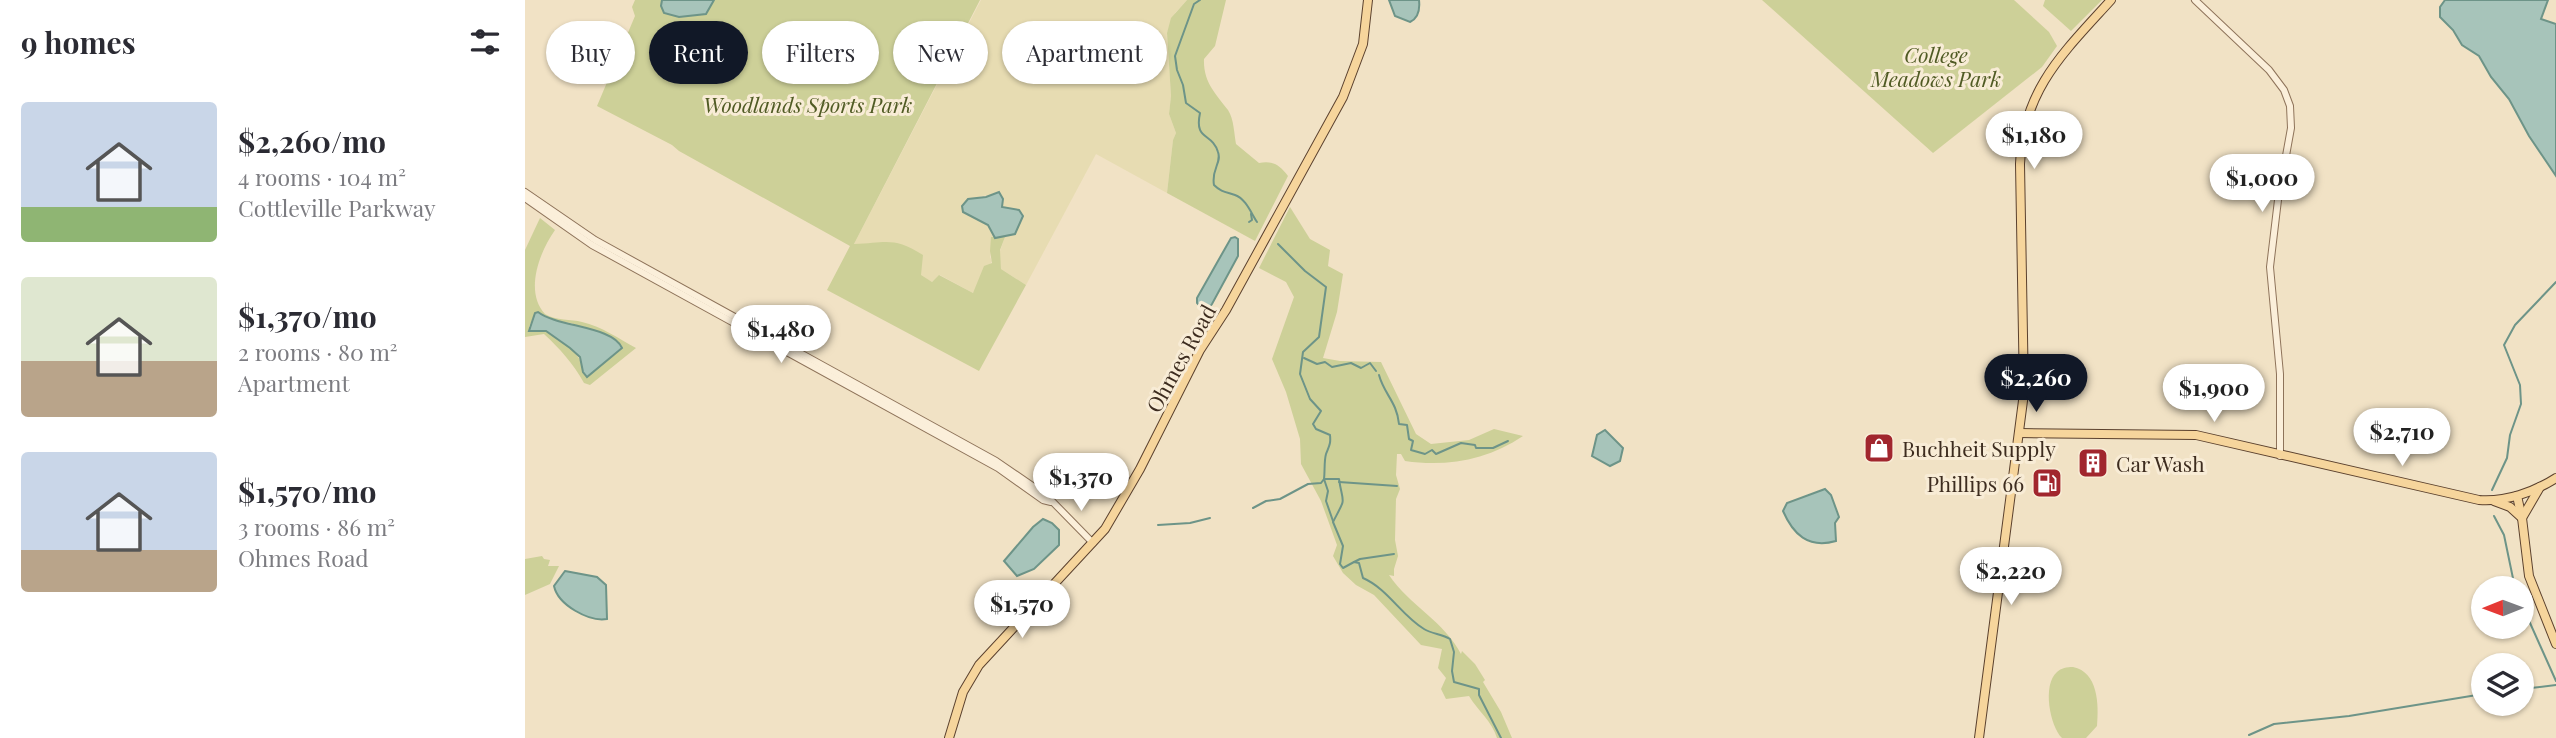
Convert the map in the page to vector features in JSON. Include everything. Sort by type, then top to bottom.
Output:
[{"type":"main road","name":"Ohmes Road","points":[[949,738],[963,692],[979,666],[1105,529],[1140,469],[1200,350],[1226,310],[1336,112],[1351,81],[1363,44],[1368,0]]},
{"type":"main road","points":[[1979,738],[2020,433],[2025,373],[2020,164],[2024,129],[2033,101],[2047,73],[2111,0]]},
{"type":"main road","points":[[2020,433],[2196,435],[2470,499],[2494,501],[2517,496],[2556,478]]},
{"type":"main road","points":[[2522,518],[2540,487]]},
{"type":"main road","points":[[2517,496],[2529,576],[2556,644]]},
{"type":"main road","points":[[2494,501],[2515,510],[2522,518]]},
{"type":"street","points":[[2195,0],[2269,69],[2284,90],[2290,106],[2291,128],[2270,267],[2280,364],[2280,456]]},
{"type":"street","points":[[525,192],[595,240],[996,461],[1047,496],[1093,543]]},
{"type":"street","points":[[525,198],[592,245],[998,468],[1043,500],[1051,502]]},
{"type":"shaded area","points":[[981,0],[1187,0],[1175,13],[1167,33],[1171,96],[1169,114],[1176,133],[1167,193],[1096,154],[1026,285],[1001,269],[999,254],[1005,237],[1012,235],[1023,214],[1019,210],[1002,207],[1001,194],[981,196],[963,212],[983,221],[990,227],[993,236],[990,257],[992,261],[973,293],[940,275],[932,282],[854,244],[937,84],[988,84],[988,21],[970,21]]},
{"type":"green space","name":"Woodlands Sports Park","points":[[635,0],[980,0],[969,21],[893,21],[893,84],[937,84],[854,244],[889,242],[904,245],[923,255],[921,275],[932,282],[939,275],[973,293],[984,266],[992,263],[991,237],[1005,237],[1000,250],[1001,269],[1026,285],[979,371],[827,290],[850,246],[672,145],[597,106],[606,84],[635,84],[635,21],[633,21],[635,16],[632,7]]},
{"type":"green space","points":[[1187,0],[1226,0],[1215,46],[1204,59],[1206,74],[1211,87],[1230,114],[1236,144],[1259,163],[1275,164],[1288,176],[1255,241],[1167,193],[1176,133],[1169,114],[1171,96],[1167,33],[1171,18]]},
{"type":"green space","name":"College Meadows Park","points":[[1762,0],[2014,0],[2049,32],[2057,46],[2042,67],[1933,153]]},
{"type":"green space","points":[[2045,0],[2102,0],[2071,31],[2043,6]]},
{"type":"green space","points":[[1290,207],[1310,239],[1330,250],[1328,266],[1343,274],[1337,312],[1323,358],[1381,362],[1416,434],[1431,444],[1469,440],[1494,429],[1523,436],[1496,451],[1467,460],[1421,463],[1405,461],[1401,454],[1397,454],[1396,475],[1400,489],[1396,499],[1395,540],[1398,556],[1394,576],[1389,575],[1406,596],[1446,632],[1461,654],[1462,651],[1475,664],[1512,738],[1497,738],[1492,726],[1469,696],[1446,699],[1441,689],[1446,678],[1438,668],[1442,649],[1421,645],[1374,595],[1356,585],[1343,573],[1333,556],[1337,545],[1321,501],[1301,464],[1300,439],[1286,392],[1272,359],[1294,297],[1286,282],[1259,268]]},
{"type":"green space","points":[[540,218],[555,230],[543,250],[536,273],[536,295],[545,314],[596,326],[636,348],[590,385],[584,383],[566,357],[544,334],[525,337],[525,250]],"holes":[[[535,313],[553,321],[571,323],[619,342],[617,353],[589,376],[579,358],[566,344],[549,333],[529,327]]]},
{"type":"green space","points":[[542,556],[550,560],[548,566],[559,566],[550,584],[525,595],[525,559]]},
{"type":"green space","points":[[2073,667],[2088,675],[2097,699],[2097,726],[2086,738],[2062,738],[2054,724],[2049,705],[2052,678],[2060,670]]},
{"type":"water","points":[[662,0],[714,0],[706,14],[679,17],[664,13]]},
{"type":"water","points":[[1389,0],[1419,0],[1417,16],[1410,22],[1395,16]]},
{"type":"water","points":[[2445,0],[2548,0],[2541,19],[2556,24],[2556,176],[2479,56],[2462,45],[2453,30],[2440,17],[2440,7]]},
{"type":"water","points":[[999,192],[1003,199],[1002,207],[1019,210],[1023,216],[1015,234],[995,238],[988,225],[963,212],[962,206],[968,199]]},
{"type":"water","points":[[1231,238],[1238,239],[1238,256],[1212,304],[1208,309],[1202,309],[1197,298]]},
{"type":"water","points":[[535,313],[558,321],[608,335],[622,348],[587,377],[583,372],[580,357],[570,348],[546,331],[529,331]]},
{"type":"water","points":[[1605,430],[1623,448],[1620,461],[1610,466],[1592,456],[1597,435]]},
{"type":"water","points":[[1825,489],[1831,495],[1839,517],[1835,523],[1836,541],[1817,543],[1797,533],[1783,511],[1787,503]]},
{"type":"water","points":[[1043,519],[1059,530],[1059,545],[1034,569],[1017,576],[1004,561]]},
{"type":"water","points":[[565,571],[597,577],[606,585],[607,619],[583,615],[561,600],[554,586]]},
{"type":"waterway","points":[[1200,0],[1194,4],[1175,56],[1177,70],[1186,103],[1200,113],[1199,128],[1212,141],[1218,152],[1214,185],[1242,200],[1257,222]]},
{"type":"waterway","points":[[1249,222],[1252,220],[1251,214]]},
{"type":"waterway","points":[[1278,244],[1326,287],[1319,337],[1303,352],[1300,374],[1310,399],[1321,411],[1313,424],[1316,429],[1330,435],[1324,479],[1339,479],[1343,497],[1333,522],[1343,546],[1340,564],[1343,568],[1354,562],[1359,563],[1363,578],[1380,589],[1416,623],[1427,631],[1450,639],[1454,652],[1454,682],[1479,689],[1479,695],[1501,738]]},
{"type":"waterway","points":[[2492,490],[2507,458],[2510,435],[2521,404],[2520,385],[2504,345],[2515,325],[2556,282]]},
{"type":"waterway","points":[[1304,358],[1317,364],[1325,362],[1332,367],[1351,363],[1361,368],[1370,363],[1376,371]]},
{"type":"waterway","points":[[1379,375],[1396,410],[1399,424],[1407,425],[1409,439],[1413,441],[1411,450],[1425,454],[1432,450],[1436,454],[1461,443],[1475,445],[1476,448],[1493,448],[1508,441]]},
{"type":"waterway","points":[[1253,508],[1266,501],[1280,499],[1308,484],[1321,483],[1324,479],[1328,491],[1326,501],[1333,521]]},
{"type":"waterway","points":[[1339,482],[1397,486]]},
{"type":"waterway","points":[[2494,516],[2504,535],[2513,576]]},
{"type":"waterway","points":[[1158,525],[1190,523],[1210,518]]},
{"type":"waterway","points":[[1354,562],[1394,554]]},
{"type":"waterway","points":[[2534,632],[2556,681]]},
{"type":"waterway","points":[[2534,688],[2556,685]]},
{"type":"waterway","points":[[2249,735],[2274,724],[2349,716],[2471,696]]},
{"type":"place","name":"Buchheit Supply","points":[[1879,448]]},
{"type":"place","name":"Car Wash","points":[[2093,463]]},
{"type":"place","name":"Phillips 66","points":[[2047,483]]}]
